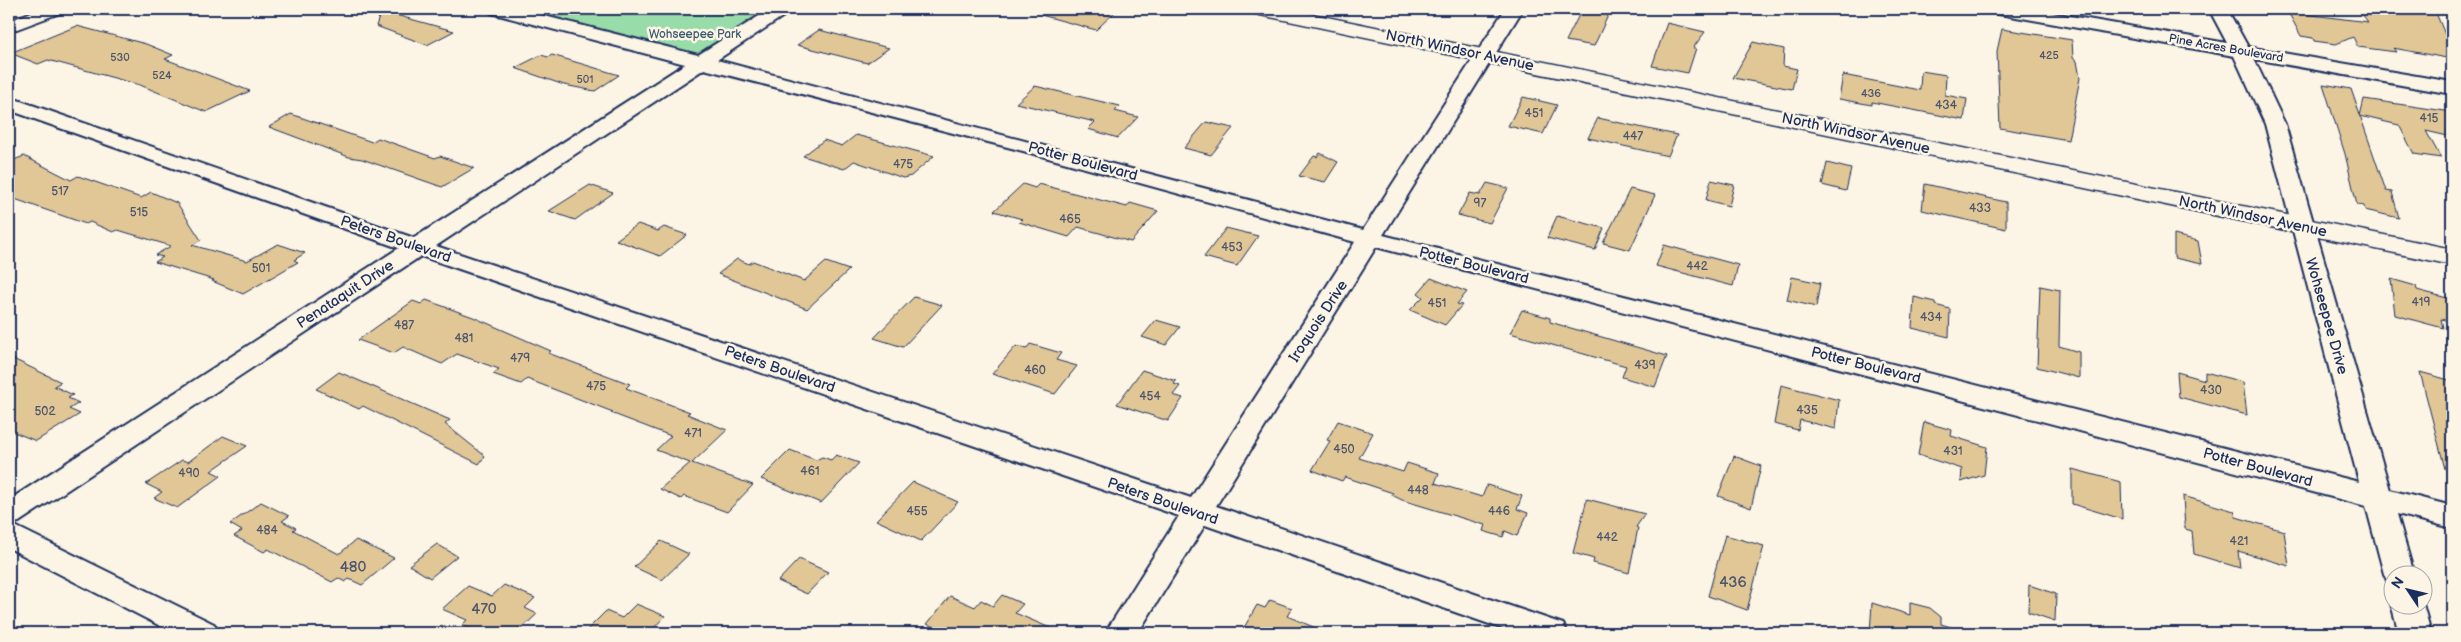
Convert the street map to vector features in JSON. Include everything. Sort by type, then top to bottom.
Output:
[{"type":"street","points":[[9,27],[54,9]]},
{"type":"street","name":"Potter Boulevard","points":[[497,9],[1030,146],[1371,239],[2452,516]]},
{"type":"street","name":"Penataquit Drive","points":[[9,514],[699,61],[782,9]]},
{"type":"street","name":"North Windsor Avenue","points":[[1260,9],[2452,257]]},
{"type":"street","name":"Iroquois Drive","points":[[1121,633],[1371,239],[1514,9]]},
{"type":"street","name":"Pine Acres Boulevard","points":[[2000,9],[2452,88]]},
{"type":"street","name":"Wohseepee Drive","points":[[2218,9],[2241,51],[2275,124],[2396,564]]},
{"type":"street","name":"Peters Boulevard","points":[[9,103],[417,247],[865,397],[1196,513],[1552,633]]},
{"type":"street","points":[[9,535],[203,633]]},
{"type":"street","points":[[2410,614],[2415,633]]},
{"type":"green space","name":"Wohseepee Park","points":[[497,9],[781,9],[699,61]]},
{"type":"building","points":[[1042,9],[1118,9],[1096,30],[1041,15]]},
{"type":"building","points":[[1582,9],[1611,9],[1594,46],[1566,41]]},
{"type":"building","points":[[2358,9],[2403,9],[2436,13],[2452,51],[2452,59],[2393,48],[2396,52],[2358,47],[2353,37],[2336,44],[2314,41],[2313,38],[2301,36],[2288,12],[2368,22]]},
{"type":"building","points":[[381,11],[454,31],[427,45],[376,26]]},
{"type":"building","points":[[1667,23],[1705,32],[1693,48],[1696,48],[1688,73],[1652,66]]},
{"type":"building","points":[[77,26],[146,44],[173,55],[165,59],[250,91],[206,112],[140,85],[48,60],[38,64],[10,53]]},
{"type":"building","points":[[2002,29],[2072,40],[2073,58],[2077,61],[2080,78],[2068,140],[2000,128],[1997,51]]},
{"type":"building","points":[[819,30],[889,48],[867,63],[797,45]]},
{"type":"building","points":[[1753,42],[1784,49],[1783,66],[1797,69],[1792,89],[1733,78]]},
{"type":"building","points":[[541,55],[548,57],[552,55],[619,75],[595,91],[564,85],[515,68]]},
{"type":"building","points":[[1921,71],[1946,75],[1945,95],[1967,99],[1964,120],[1872,102],[1872,105],[1839,99],[1843,75],[1920,90]]},
{"type":"building","points":[[2323,84],[2351,89],[2386,191],[2392,192],[2399,218],[2365,210],[2364,206],[2357,205],[2345,154]]},
{"type":"building","points":[[1035,86],[1120,106],[1115,111],[1138,117],[1118,138],[1088,129],[1095,122],[1016,103]]},
{"type":"building","points":[[1523,97],[1557,105],[1543,134],[1508,126]]},
{"type":"building","points":[[2364,99],[2452,112],[2452,137],[2426,131],[2441,158],[2414,154],[2399,125],[2360,116]]},
{"type":"building","points":[[291,114],[372,142],[378,138],[435,158],[440,156],[474,168],[442,187],[362,159],[349,157],[269,127]]},
{"type":"building","points":[[1598,118],[1677,135],[1668,156],[1588,138]]},
{"type":"building","points":[[1206,122],[1233,128],[1211,155],[1184,148]]},
{"type":"building","points":[[856,135],[934,156],[911,176],[903,178],[854,161],[844,169],[803,156],[824,140],[842,146]]},
{"type":"building","points":[[1320,153],[1338,162],[1325,182],[1299,176],[1314,156],[1317,157]]},
{"type":"building","points":[[24,156],[71,180],[78,176],[141,198],[151,192],[177,203],[201,240],[192,245],[247,261],[278,244],[305,253],[294,260],[298,262],[243,294],[212,281],[214,280],[155,262],[163,257],[155,255],[171,246],[118,230],[113,232],[90,222],[86,224],[9,197],[9,162]]},
{"type":"building","points":[[1827,163],[1851,169],[1846,191],[1822,185]]},
{"type":"building","points":[[1711,180],[1734,185],[1729,206],[1706,200]]},
{"type":"building","points":[[1487,183],[1508,188],[1490,223],[1458,215],[1470,193],[1480,195]]},
{"type":"building","points":[[1023,184],[1035,188],[1039,184],[1127,207],[1130,203],[1158,211],[1131,242],[1078,227],[1069,237],[1019,222],[1022,219],[994,211]]},
{"type":"building","points":[[1925,184],[2006,202],[2006,229],[1922,210]]},
{"type":"building","points":[[590,185],[613,193],[575,220],[549,211]]},
{"type":"building","points":[[1630,189],[1655,195],[1630,250],[1603,243]]},
{"type":"building","points":[[1557,216],[1604,228],[1595,250],[1547,238]]},
{"type":"building","points":[[638,224],[658,231],[664,227],[687,235],[660,256],[616,240]]},
{"type":"building","points":[[1226,228],[1258,236],[1237,266],[1204,257]]},
{"type":"building","points":[[2174,235],[2198,241],[2202,264],[2174,258]]},
{"type":"building","points":[[1664,245],[1738,265],[1733,286],[1656,266]]},
{"type":"building","points":[[737,259],[749,264],[753,261],[804,281],[826,262],[849,270],[807,309],[718,274]]},
{"type":"building","points":[[1792,277],[1820,283],[1816,307],[1787,300]]},
{"type":"building","points":[[1431,278],[1467,292],[1457,304],[1462,305],[1445,325],[1410,310],[1423,297],[1418,293]]},
{"type":"building","points":[[2391,279],[2416,286],[2417,290],[2447,298],[2452,322],[2441,319],[2443,328],[2395,315]]},
{"type":"building","points":[[2040,286],[2060,290],[2059,346],[2079,352],[2079,378],[2037,367]]},
{"type":"building","points":[[914,297],[942,305],[903,347],[874,338]]},
{"type":"building","points":[[1914,297],[1935,302],[1935,305],[1950,309],[1949,337],[1912,328]]},
{"type":"building","points":[[426,300],[473,317],[551,351],[548,353],[630,384],[626,388],[690,412],[687,414],[727,430],[692,463],[753,485],[727,512],[684,496],[681,499],[660,489],[690,463],[656,450],[671,436],[527,379],[521,384],[493,374],[499,369],[457,354],[442,364],[403,347],[394,353],[358,340],[413,301],[421,304]]},
{"type":"building","points":[[1522,310],[1550,318],[1550,322],[1667,356],[1655,387],[1622,377],[1626,366],[1510,333]]},
{"type":"building","points":[[1156,320],[1180,327],[1166,345],[1142,337]]},
{"type":"building","points":[[1030,344],[1061,353],[1056,360],[1077,366],[1055,394],[992,374],[1016,346],[1026,349]]},
{"type":"building","points":[[9,357],[61,382],[54,386],[73,395],[68,398],[79,403],[69,409],[80,414],[36,441],[9,430]]},
{"type":"building","points":[[1142,370],[1176,381],[1174,384],[1180,386],[1173,395],[1183,398],[1168,421],[1117,404]]},
{"type":"building","points":[[339,372],[450,420],[445,424],[485,456],[479,464],[363,406],[359,409],[316,389]]},
{"type":"building","points":[[2177,372],[2205,380],[2205,372],[2243,382],[2247,415],[2179,397]]},
{"type":"building","points":[[2420,372],[2449,380],[2452,391],[2452,468],[2445,469]]},
{"type":"building","points":[[1781,385],[1839,400],[1836,429],[1800,420],[1798,430],[1774,424]]},
{"type":"building","points":[[1338,421],[1373,433],[1359,458],[1403,472],[1407,463],[1439,473],[1435,483],[1482,497],[1487,485],[1522,496],[1517,509],[1528,513],[1517,536],[1505,531],[1503,537],[1483,531],[1485,525],[1402,500],[1392,495],[1393,493],[1345,477],[1342,481],[1312,470],[1330,441],[1327,440]]},
{"type":"building","points":[[1924,422],[1952,430],[1951,436],[1987,447],[1984,475],[1961,482],[1962,469],[1918,455]]},
{"type":"building","points":[[223,436],[247,446],[211,471],[221,476],[177,508],[154,498],[162,492],[146,484],[182,460],[188,462]]},
{"type":"building","points":[[790,450],[816,460],[822,457],[831,460],[836,455],[859,463],[821,503],[761,479]]},
{"type":"building","points":[[1734,456],[1761,466],[1751,508],[1718,496]]},
{"type":"building","points":[[2072,469],[2121,482],[2122,519],[2072,504]]},
{"type":"building","points":[[913,482],[958,502],[921,541],[876,520]]},
{"type":"building","points":[[2183,496],[2234,511],[2236,517],[2284,531],[2289,566],[2238,551],[2240,568],[2194,554],[2192,531],[2185,529]]},
{"type":"building","points":[[1587,499],[1645,514],[1636,527],[1638,528],[1629,573],[1593,563],[1594,559],[1573,553]]},
{"type":"building","points":[[261,502],[289,516],[282,521],[296,528],[293,530],[339,554],[356,540],[394,558],[362,585],[349,579],[345,582],[338,578],[332,582],[268,549],[264,552],[234,536],[242,531],[230,524]]},
{"type":"building","points":[[1725,535],[1764,546],[1747,610],[1708,596]]},
{"type":"building","points":[[661,541],[689,554],[662,580],[634,567]]},
{"type":"building","points":[[437,544],[457,556],[430,578],[409,565]]},
{"type":"building","points":[[799,559],[828,572],[807,594],[778,581]]},
{"type":"building","points":[[504,585],[535,598],[525,608],[537,614],[517,633],[481,633],[462,625],[467,620],[442,609],[468,586],[492,596]]},
{"type":"building","points":[[2029,585],[2056,594],[2055,621],[2028,612]]},
{"type":"building","points":[[1002,595],[1023,604],[1015,613],[1062,633],[947,633],[927,624],[950,596],[975,607],[981,600],[993,606]]},
{"type":"building","points":[[1270,600],[1292,608],[1287,616],[1328,633],[1241,633],[1257,605],[1265,608]]},
{"type":"building","points":[[1872,603],[1910,615],[1910,603],[1930,608],[1941,617],[1941,624],[1954,628],[1953,633],[1870,633]]},
{"type":"building","points":[[636,604],[665,616],[652,630],[658,633],[584,633],[606,611],[622,618]]}]
